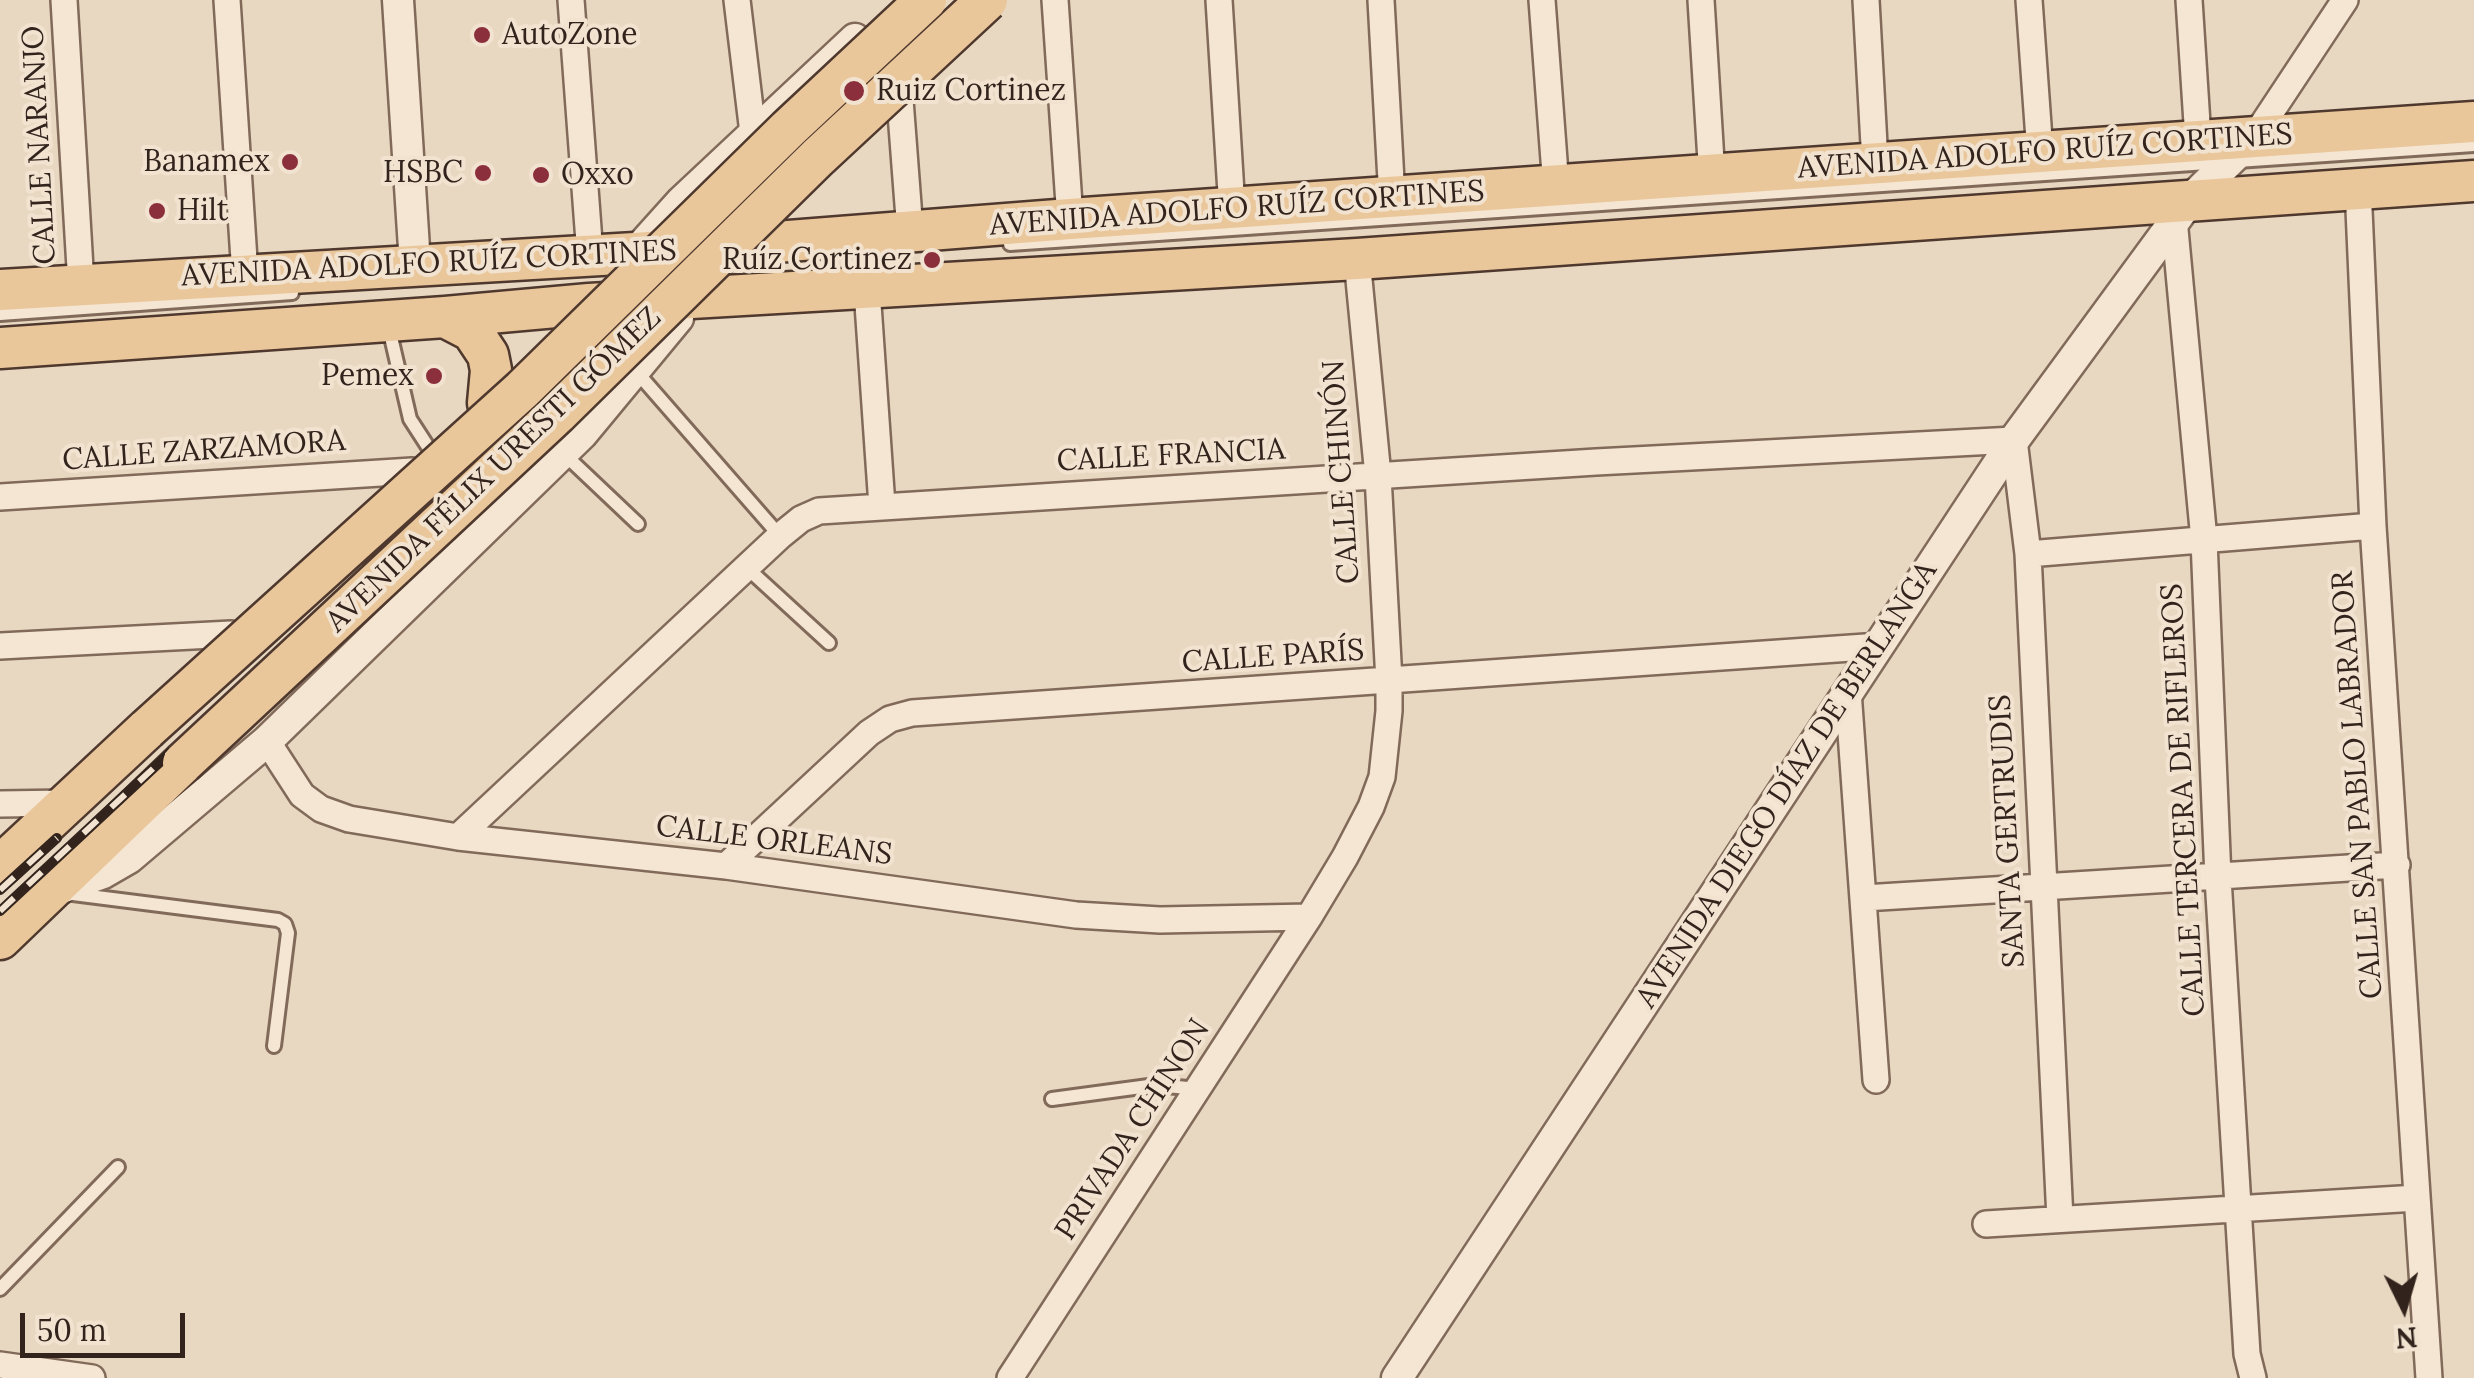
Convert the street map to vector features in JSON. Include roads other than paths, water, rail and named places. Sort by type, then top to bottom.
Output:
[{"type":"main road","name":"AVENIDA FÉLIX URESTI GÓMEZ","points":[[0,866],[522,390],[788,129],[926,0]]},
{"type":"main road","name":"AVENIDA FÉLIX URESTI GÓMEZ","points":[[0,939],[557,414],[817,158],[986,0]]},
{"type":"main road","name":"AVENIDA ADOLFO RUÍZ CORTINES","points":[[0,348],[445,318],[607,275],[910,231],[2040,153],[2193,182],[2243,148],[2474,122]]},
{"type":"main road","name":"AVENIDA ADOLFO RUÍZ CORTINES","points":[[0,290],[415,264],[691,280],[868,283],[1357,259],[2193,182],[2358,187],[2474,181]]},
{"type":"main road","points":[[445,318],[472,331],[482,342],[491,370],[488,403]]},
{"type":"street","name":"CALLE NARANJO","points":[[64,0],[81,286]]},
{"type":"street","points":[[228,0],[245,275]]},
{"type":"street","points":[[398,0],[415,264]]},
{"type":"street","points":[[571,0],[607,275]]},
{"type":"street","points":[[737,0],[754,133],[750,176],[755,196],[771,206],[790,205]]},
{"type":"street","points":[[0,804],[79,793],[131,724],[488,403],[681,202],[897,0]]},
{"type":"street","points":[[51,892],[129,858],[268,742],[573,443],[635,370],[691,280],[738,254],[1004,0]]},
{"type":"street","points":[[1055,0],[1070,219]]},
{"type":"street","points":[[1219,0],[1232,209]]},
{"type":"street","points":[[1381,0],[1392,199]]},
{"type":"street","points":[[1542,0],[1556,188]]},
{"type":"street","points":[[1700,0],[1712,177]]},
{"type":"street","points":[[1866,0],[1875,163]]},
{"type":"street","points":[[2030,0],[2040,153]]},
{"type":"street","name":"CALLE TERCERA DE RIFLEROS","points":[[2189,0],[2218,878],[2248,1354],[2253,1378]]},
{"type":"street","points":[[2243,148],[2345,0]]},
{"type":"street","points":[[900,100],[910,231]]},
{"type":"street","name":"AVENIDA DIEGO DÍAZ DE BERLANGA","points":[[1397,1378],[2014,440],[2193,182]]},
{"type":"street","name":"CALLE SAN PABLO LABRADOR","points":[[2358,187],[2374,526],[2429,1378]]},
{"type":"street","name":"CALLE CHINÓN","points":[[1309,917],[1371,807],[1382,777],[1388,728],[1378,476],[1357,259]]},
{"type":"street","points":[[868,283],[882,506]]},
{"type":"street","points":[[528,364],[558,369],[580,390],[585,404],[573,443]]},
{"type":"street","name":"CALLE FRANCIA","points":[[458,838],[780,536],[801,518],[819,512],[2014,440]]},
{"type":"street","name":"SANTA GERTRUDIS","points":[[2014,440],[2028,554],[2060,1219]]},
{"type":"street","name":"CALLE ZARZAMORA","points":[[0,497],[422,462]]},
{"type":"street","points":[[2028,554],[2374,526]]},
{"type":"street","points":[[0,646],[231,634]]},
{"type":"street","name":"CALLE PARÍS","points":[[726,866],[890,719],[932,712],[1880,646]]},
{"type":"street","points":[[1848,692],[1876,1080]]},
{"type":"street","name":"CALLE ORLEANS","points":[[268,742],[302,794],[321,810],[349,819],[458,838],[726,866],[1076,915],[1160,920],[1309,917]]},
{"type":"street","points":[[1864,898],[2397,864]]},
{"type":"street","name":"PRIVADA CHINON","points":[[1010,1378],[1309,917]]},
{"type":"street","points":[[1986,1224],[2418,1198]]},
{"type":"street","points":[[0,1364],[92,1378]]},
{"type":"lane","points":[[2243,148],[2474,145]]},
{"type":"lane","points":[[994,245],[2474,167]]},
{"type":"lane","points":[[2033,197],[2193,182]]},
{"type":"lane","points":[[996,267],[1175,254]]},
{"type":"lane","points":[[0,333],[607,275]]},
{"type":"lane","points":[[0,314],[310,292]]},
{"type":"lane","points":[[387,322],[422,462]]},
{"type":"lane","points":[[635,370],[780,536]]},
{"type":"lane","points":[[573,443],[638,524]]},
{"type":"lane","points":[[746,567],[828,643]]},
{"type":"lane","points":[[51,892],[171,905],[285,924],[288,933],[274,1046]]},
{"type":"lane","points":[[1052,1099],[1156,1085],[1198,1089]]},
{"type":"lane","points":[[0,1289],[118,1167]]},
{"type":"railway","points":[[0,911],[464,479],[711,235],[962,0]]},
{"type":"railway","points":[[0,890],[57,838]]},
{"type":"place","name":"AutoZone","points":[[482,35]]},
{"type":"place","name":"Ruiz Cortinez","points":[[854,91]]},
{"type":"place","name":"Banamex","points":[[290,162]]},
{"type":"place","name":"HSBC","points":[[483,173]]},
{"type":"place","name":"Oxxo","points":[[541,175]]},
{"type":"place","name":"Hilt","points":[[157,211]]},
{"type":"place","name":"Ruíz Cortinez","points":[[932,260]]},
{"type":"place","name":"Pemex","points":[[434,376]]}]
